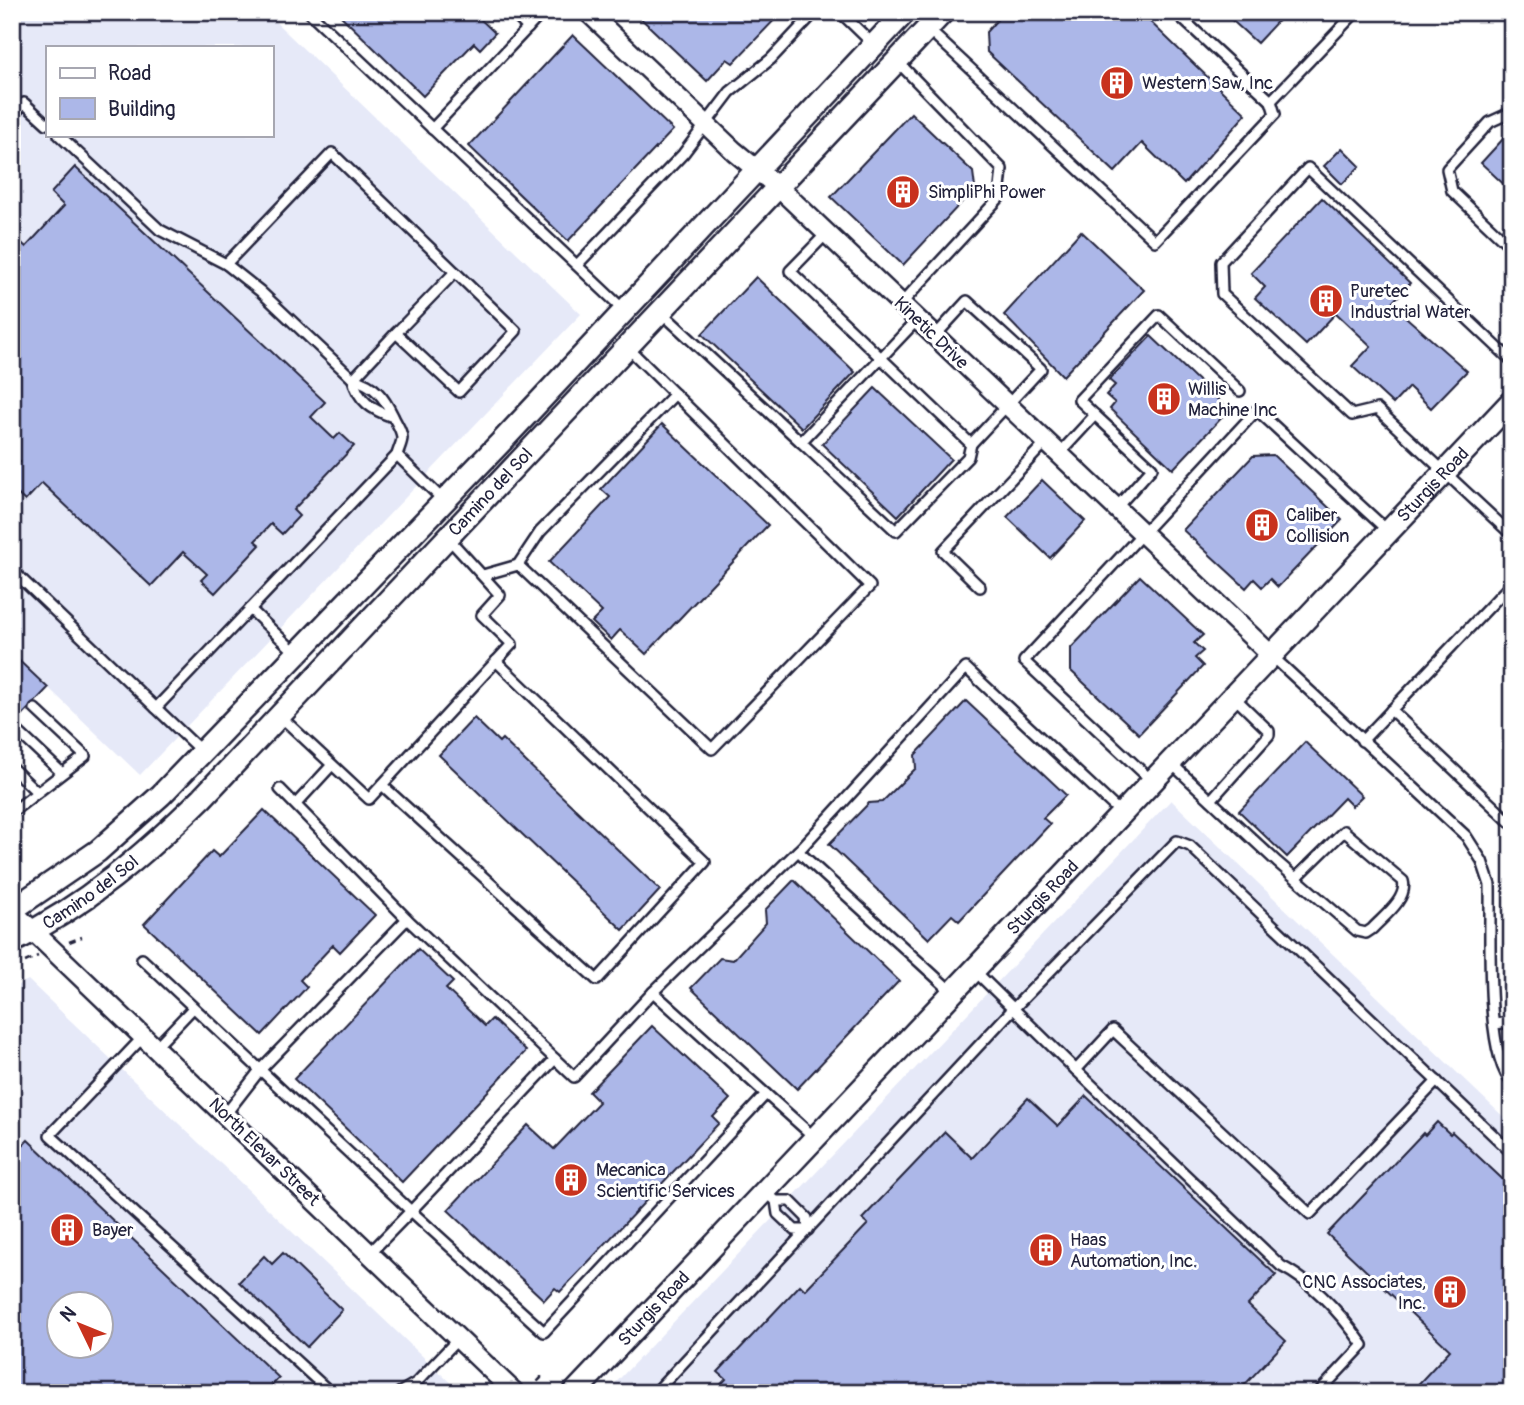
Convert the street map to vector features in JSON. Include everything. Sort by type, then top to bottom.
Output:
[{"type":"street","name":"Kinetic Drive","points":[[588,12],[705,124],[827,233],[1272,656]]},
{"type":"street","name":"Camino del Sol","points":[[12,910],[107,844],[161,795],[625,312],[905,12]]},
{"type":"street","name":"Camino del Sol","points":[[12,942],[33,932],[106,884],[156,844],[280,716],[943,12]]},
{"type":"street","name":"Sturgis Road","points":[[573,1393],[770,1196],[816,1138],[1512,401]]},
{"type":"street","points":[[428,519],[448,538]]},
{"type":"street","name":"North Elevar Street","points":[[12,910],[515,1393]]},
{"type":"lane","points":[[309,12],[625,312]]},
{"type":"lane","points":[[512,12],[528,28]]},
{"type":"lane","points":[[432,129],[543,12]]},
{"type":"lane","points":[[577,265],[683,154],[730,92],[771,59],[815,12]]},
{"type":"lane","points":[[840,12],[874,45]]},
{"type":"lane","points":[[928,29],[1155,241],[1275,114],[1271,101],[1175,12]]},
{"type":"lane","points":[[1271,101],[1356,12]]},
{"type":"lane","points":[[898,62],[1002,169],[999,198],[901,304]]},
{"type":"lane","points":[[12,116],[23,103],[46,123]]},
{"type":"lane","points":[[1512,112],[1490,122],[1447,169],[1452,191],[1512,248]]},
{"type":"lane","points":[[60,136],[160,230],[226,264],[260,291],[353,379],[367,383],[375,389],[387,401],[402,438],[397,455],[156,709]]},
{"type":"lane","points":[[226,264],[331,153],[516,331],[459,392],[396,333]]},
{"type":"lane","points":[[1512,361],[1308,168],[1220,262],[1222,294],[1332,397],[1352,415],[1377,409],[1512,535]]},
{"type":"lane","points":[[827,233],[790,271],[971,444]]},
{"type":"lane","points":[[353,379],[455,272]]},
{"type":"lane","points":[[662,312],[896,531],[968,457],[971,444],[1041,369],[967,301],[934,337]]},
{"type":"lane","points":[[1116,508],[1152,468],[1079,400],[1158,315],[1240,391]]},
{"type":"lane","points":[[801,442],[917,320]]},
{"type":"lane","points":[[518,565],[712,749],[870,586],[627,348]]},
{"type":"lane","points":[[353,379],[356,394],[376,411],[393,417]]},
{"type":"lane","points":[[483,575],[518,565],[540,532],[675,394]]},
{"type":"lane","points":[[1153,782],[1024,661],[1257,410],[1389,532]]},
{"type":"lane","points":[[980,587],[943,551],[1052,448],[1096,415]]},
{"type":"lane","points":[[397,455],[444,501]]},
{"type":"lane","points":[[280,716],[369,799],[512,644],[482,615],[500,595],[448,538]]},
{"type":"lane","points":[[12,570],[202,753]]},
{"type":"lane","points":[[1362,741],[1512,583]]},
{"type":"lane","points":[[250,609],[296,653]]},
{"type":"lane","points":[[1272,656],[1466,836],[1482,861],[1490,885],[1494,1024],[1502,1073],[1512,1082]]},
{"type":"lane","points":[[382,785],[597,980],[705,862],[496,661]]},
{"type":"lane","points":[[280,789],[407,919],[574,1077],[653,992],[798,851],[966,668],[1122,815]]},
{"type":"lane","points":[[1211,800],[1269,735],[1269,730],[1234,697]]},
{"type":"lane","points":[[12,812],[85,755],[35,709]]},
{"type":"lane","points":[[1391,710],[1512,824]]},
{"type":"lane","points":[[12,726],[62,773]]},
{"type":"lane","points":[[1171,763],[1297,877],[1362,933],[1372,929],[1401,898],[1405,886],[1403,881],[1344,831],[1297,877]]},
{"type":"lane","points":[[296,804],[332,765]]},
{"type":"lane","points":[[12,768],[37,792]]},
{"type":"lane","points":[[655,1393],[1013,1009],[1177,841],[1190,846],[1512,1153]]},
{"type":"lane","points":[[798,851],[953,993]]},
{"type":"lane","points":[[225,1115],[260,1070],[407,919]]},
{"type":"lane","points":[[142,959],[544,1332],[766,1094]]},
{"type":"lane","points":[[974,970],[1280,1266],[1297,1275],[1346,1320],[1363,1345],[1318,1393]]},
{"type":"lane","points":[[653,992],[816,1138]]},
{"type":"lane","points":[[193,1008],[149,1042],[50,1135],[331,1393]]},
{"type":"lane","points":[[1494,1024],[1512,1022]]},
{"type":"lane","points":[[1076,1070],[1113,1030],[1310,1214],[1437,1081]]},
{"type":"lane","points":[[370,1253],[555,1059]]},
{"type":"lane","points":[[770,1196],[778,1214],[795,1230],[808,1230]]},
{"type":"lane","points":[[770,1196],[790,1201],[807,1217],[808,1230]]},
{"type":"lane","points":[[399,1393],[416,1383],[459,1338]]},
{"type":"path","points":[[527,1393],[541,1378],[541,1373]]},
{"type":"shaded area","points":[[12,12],[265,12],[581,314],[140,775],[12,653]]},
{"type":"shaded area","points":[[1171,800],[1512,1125],[1512,1393],[606,1393]]},
{"type":"shaded area","points":[[28,980],[461,1393],[12,1393],[12,988]]},
{"type":"building","points":[[337,12],[473,12],[495,33],[480,49],[474,43],[423,96]]},
{"type":"building","points":[[634,12],[782,12],[733,63],[727,59],[707,81]]},
{"type":"building","name":"Western Saw, Inc","points":[[1004,12],[1140,12],[1246,114],[1184,184],[1142,143],[1115,172],[987,52],[986,32]]},
{"type":"building","points":[[1223,12],[1286,12],[1257,43]]},
{"type":"building","points":[[573,35],[673,130],[568,241],[469,146]]},
{"type":"building","name":"SimpliPhi Power","points":[[911,113],[973,172],[975,188],[903,265],[831,197]]},
{"type":"building","points":[[1504,138],[1512,145],[1512,192],[1481,163]]},
{"type":"building","points":[[1342,148],[1360,166],[1342,184],[1324,166]]},
{"type":"building","points":[[75,167],[325,402],[311,417],[334,439],[340,433],[354,446],[293,510],[299,516],[282,534],[271,524],[255,541],[260,545],[215,593],[201,580],[207,574],[183,552],[151,586],[42,483],[25,501],[12,489],[12,470],[20,462],[12,454],[12,234],[26,247],[64,206],[51,193]]},
{"type":"building","name":"Puretec Industrial Water","points":[[1322,198],[1410,283],[1391,304],[1467,371],[1431,408],[1409,387],[1393,404],[1352,366],[1371,346],[1336,313],[1306,345],[1255,298],[1265,287],[1251,273]]},
{"type":"building","points":[[1081,231],[1144,290],[1063,376],[1004,315]]},
{"type":"building","points":[[756,277],[855,372],[802,428],[702,334]]},
{"type":"building","name":"Willis Machine Inc","points":[[1151,336],[1229,410],[1173,469],[1110,409],[1115,403],[1106,395],[1115,385],[1109,380]]},
{"type":"building","points":[[875,388],[951,459],[898,516],[822,444]]},
{"type":"building","points":[[662,424],[768,525],[646,654],[620,630],[611,640],[592,622],[602,612],[549,562],[610,497],[601,489]]},
{"type":"building","name":"Caliber Collision","points":[[1273,455],[1342,520],[1278,587],[1270,579],[1262,587],[1254,579],[1246,588],[1183,530],[1253,456]]},
{"type":"building","points":[[1042,480],[1085,521],[1050,558],[1007,517]]},
{"type":"building","points":[[1140,576],[1203,635],[1194,643],[1203,651],[1195,658],[1203,666],[1139,734],[1071,671],[1071,648]]},
{"type":"building","points":[[12,654],[48,688],[12,726]]},
{"type":"building","points":[[966,701],[1066,795],[1043,818],[1050,824],[959,921],[952,915],[929,939],[829,844],[869,803],[882,802],[916,768],[915,755]]},
{"type":"building","points":[[474,718],[499,742],[502,739],[660,890],[623,930],[439,755]]},
{"type":"building","points":[[1305,742],[1362,796],[1352,806],[1344,798],[1287,857],[1239,811]]},
{"type":"building","points":[[264,810],[375,915],[340,952],[333,945],[300,980],[307,987],[262,1035],[144,924],[212,851],[219,857]]},
{"type":"building","points":[[794,880],[899,981],[797,1089],[691,988],[720,958],[733,960],[766,923],[765,910]]},
{"type":"building","points":[[418,949],[453,982],[446,989],[485,1026],[492,1019],[526,1051],[402,1182],[294,1079]]},
{"type":"building","name":"Mecanica Scientific Services","points":[[652,1026],[730,1099],[713,1117],[719,1123],[560,1292],[555,1288],[544,1300],[448,1210],[528,1125],[554,1149],[599,1102],[589,1092]]},
{"type":"building","name":"Haas Automation, Inc.","points":[[1086,1096],[1276,1275],[1248,1305],[1286,1341],[1237,1393],[713,1393],[726,1379],[718,1372],[800,1285],[805,1290],[868,1224],[862,1219],[945,1132],[972,1158],[1028,1098],[1058,1126]]},
{"type":"building","name":"CNC Associates, Inc.","points":[[1437,1122],[1450,1134],[1452,1132],[1512,1188],[1512,1393],[1410,1393],[1450,1350],[1327,1234],[1423,1133],[1425,1135]]},
{"type":"building","name":"Bayer","points":[[28,1140],[279,1378],[265,1393],[12,1393],[12,1156]]},
{"type":"building","points":[[283,1253],[342,1310],[307,1347],[239,1282],[264,1256],[272,1264]]},
{"type":"place","name":"Western Saw, Inc","points":[[1117,83]]},
{"type":"place","name":"SimpliPhi Power","points":[[903,192]]},
{"type":"place","name":"Puretec Industrial Water","points":[[1326,301]]},
{"type":"place","name":"Willis Machine Inc","points":[[1164,399]]},
{"type":"place","name":"Caliber Collision","points":[[1262,525]]},
{"type":"place","name":"Mecanica Scientific Services","points":[[571,1180]]},
{"type":"place","name":"Bayer","points":[[67,1230]]},
{"type":"place","name":"Haas Automation, Inc.","points":[[1046,1250]]},
{"type":"place","name":"CNC Associates, Inc.","points":[[1450,1292]]}]
